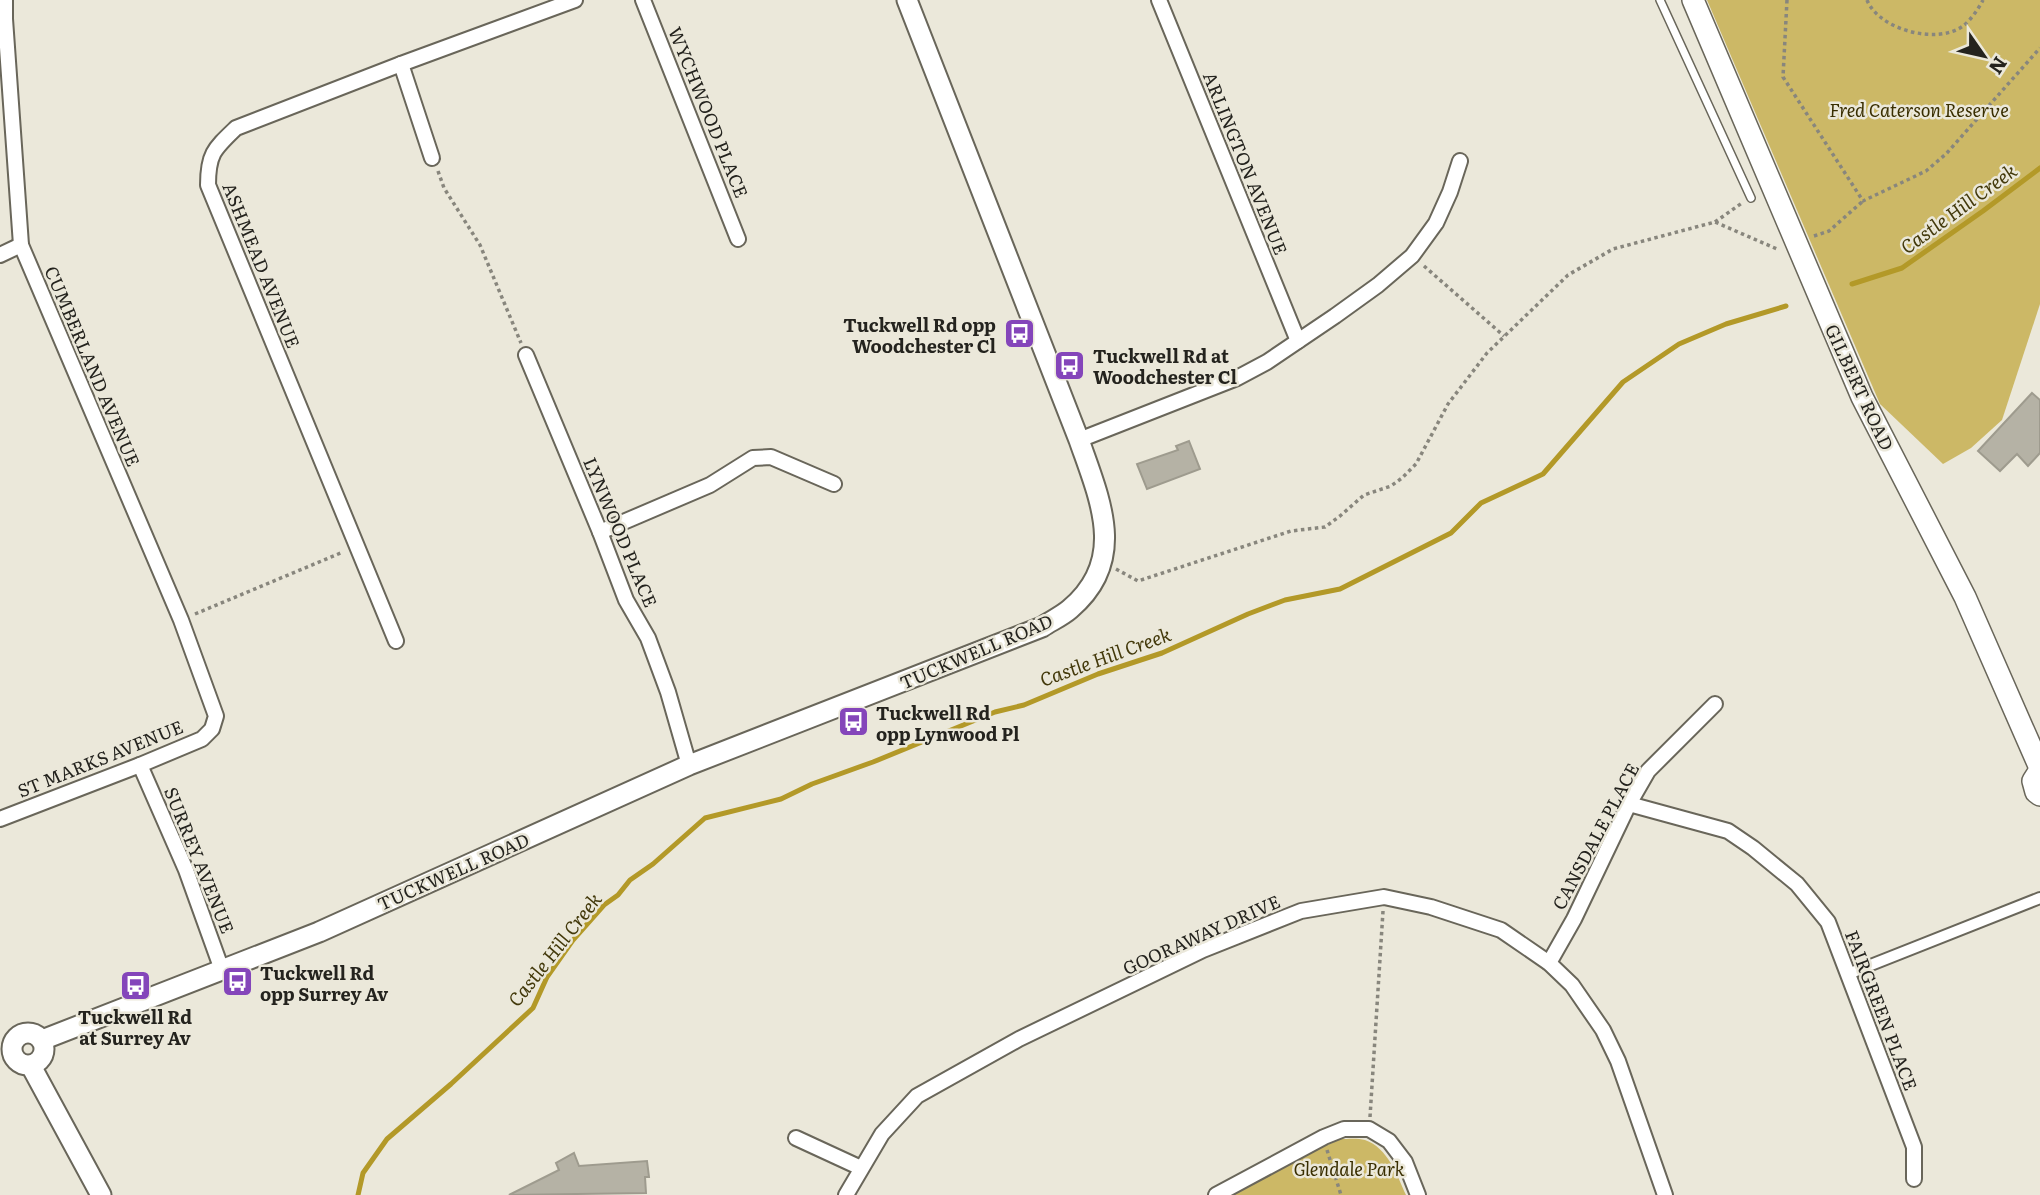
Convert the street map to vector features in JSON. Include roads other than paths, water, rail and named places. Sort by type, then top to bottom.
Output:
[{"type":"main road","name":"GILBERT ROAD","points":[[1693,0],[1862,397],[1965,597],[2040,769]]},
{"type":"main road","points":[[2040,769],[2033,781],[2036,792],[2040,795]]},
{"type":"street","name":"CUMBERLAND AVENUE","points":[[5,0],[2,19],[21,245],[181,620],[213,705],[216,716],[212,729]]},
{"type":"street","name":"ASHMEAD AVENUE","points":[[396,641],[208,185],[208,163],[218,145],[236,128],[575,0]]},
{"type":"street","name":"WYCHWOOD PLACE","points":[[643,0],[738,239]]},
{"type":"street","name":"TUCKWELL ROAD","points":[[41,1040],[318,932],[689,765],[1042,627],[1069,610],[1092,585],[1103,562],[1106,535],[1102,505],[906,0]]},
{"type":"street","name":"ARLINGTON AVENUE","points":[[1159,0],[1298,341]]},
{"type":"street","points":[[401,64],[432,158]]},
{"type":"street","points":[[1079,440],[1237,378],[1298,341],[1378,285],[1412,256],[1436,223],[1460,161]]},
{"type":"street","points":[[0,255],[21,245]]},
{"type":"street","name":"LYNWOOD PLACE","points":[[526,355],[626,600],[648,638],[668,692],[689,765]]},
{"type":"street","points":[[600,532],[710,485],[753,458],[771,457],[834,484]]},
{"type":"street","name":"CANSDALE PLACE","points":[[1549,963],[1648,771],[1715,704]]},
{"type":"street","name":"ST MARKS AVENUE","points":[[0,819],[202,739],[212,729]]},
{"type":"street","name":"SURREY AVENUE","points":[[140,765],[186,870],[222,970]]},
{"type":"street","name":"FAIRGREEN PLACE","points":[[1629,804],[1728,831],[1797,884],[1828,922],[1914,1147],[1914,1179]]},
{"type":"street","name":"GOORAWAY DRIVE","points":[[846,1195],[882,1134],[917,1096],[1019,1039],[1203,950],[1301,911],[1384,897],[1431,907],[1501,930],[1549,963],[1572,985],[1603,1030],[1618,1061],[1665,1195]]},
{"type":"street","points":[[1848,974],[2040,898]]},
{"type":"street","points":[[22,1034],[33,1034],[44,1045],[43,1056],[31,1066],[20,1064],[6,1056],[14,1041],[22,1034]]},
{"type":"street","points":[[31,1066],[100,1195]]},
{"type":"street","points":[[1216,1195],[1344,1129],[1369,1129],[1389,1141],[1405,1162],[1418,1195]]},
{"type":"street","points":[[796,1138],[861,1168]]},
{"type":"lane","points":[[1660,0],[1751,198]]},
{"type":"waterway","name":"Castle Hill Creek","points":[[1852,284],[1902,268],[2040,168]]},
{"type":"waterway","name":"Castle Hill Creek","points":[[358,1195],[363,1173],[387,1139],[533,1008],[547,977],[573,940],[604,905],[705,818],[781,799],[812,784],[995,712],[1024,705],[1098,674],[1162,653],[1285,600],[1340,589],[1451,533],[1481,503],[1543,474],[1623,382],[1679,344],[1726,324],[1786,306]]},
{"type":"place","name":"Tuckwell Rd opp Woodchester Cl","points":[[1019,334]]},
{"type":"place","name":"Tuckwell Rd at Woodchester Cl","points":[[1070,365]]},
{"type":"place","name":"Tuckwell Rd opp Lynwood Pl","points":[[853,722]]},
{"type":"place","name":"Tuckwell Rd opp Surrey Av","points":[[237,982]]},
{"type":"place","name":"Tuckwell Rd at Surrey Av","points":[[135,986]]},
{"type":"park label","name":"Fred Caterson Reserve","points":[[1919,109]]},
{"type":"park label","name":"Glendale Park","points":[[1349,1168]]}]
